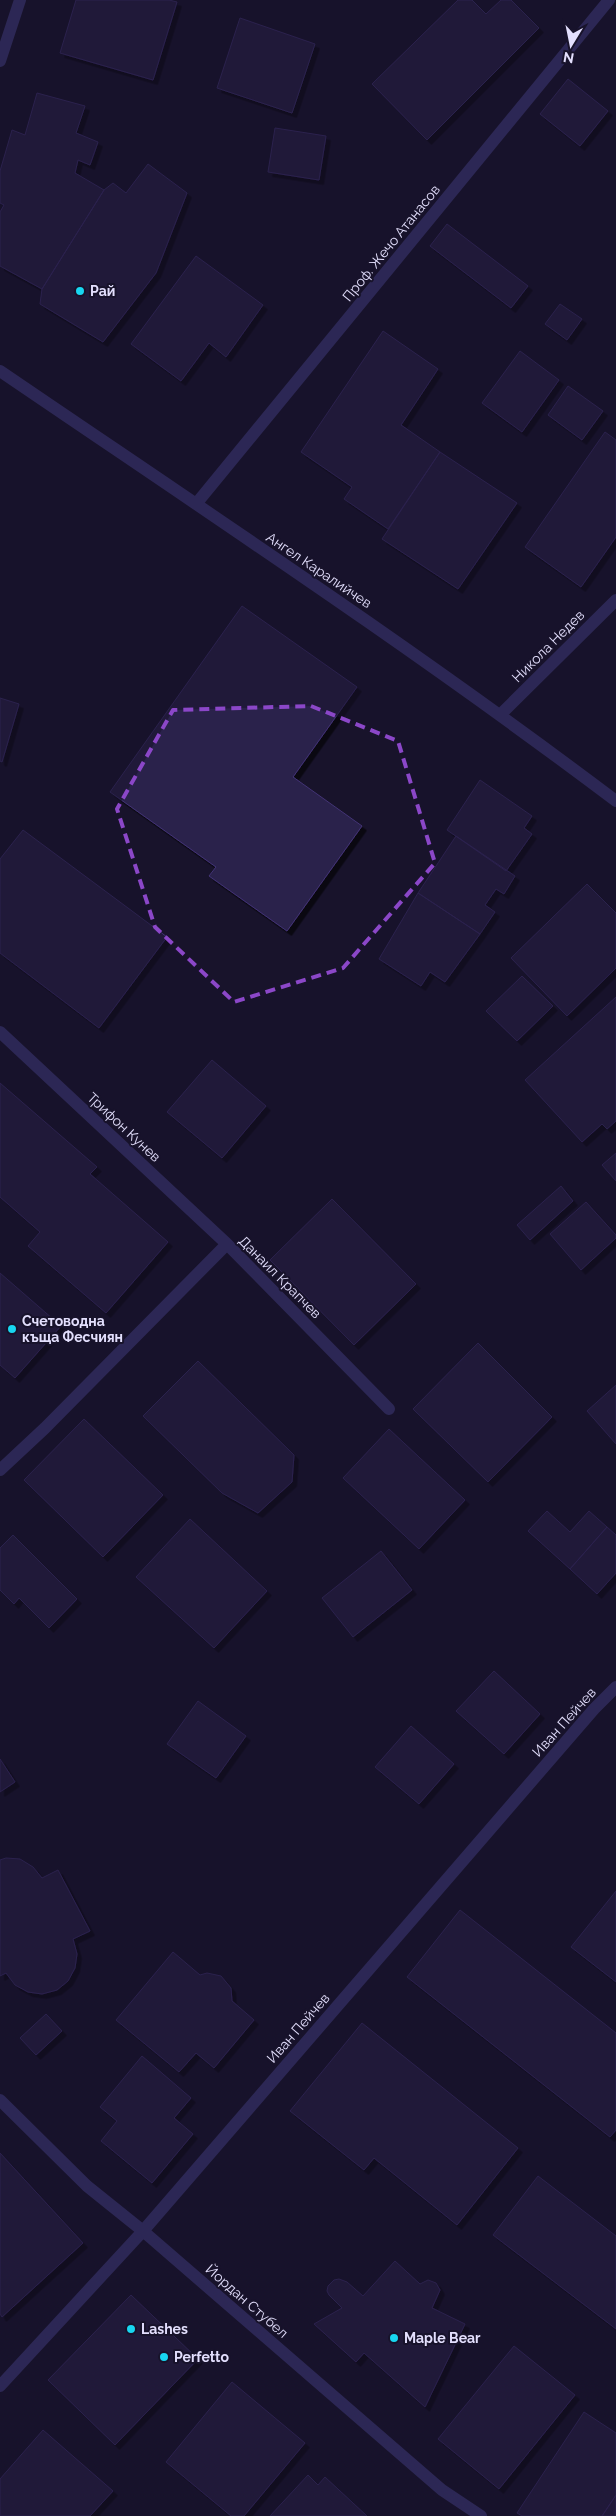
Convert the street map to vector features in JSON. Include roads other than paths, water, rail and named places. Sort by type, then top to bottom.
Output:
[{"type":"street","points":[[0,61],[20,0]]},
{"type":"street","name":"Проф. Жечо Атанасов","points":[[196,504],[609,0]]},
{"type":"street","name":"Ангел Каралийчев","points":[[0,371],[501,714],[616,801]]},
{"type":"street","name":"Никола Недев","points":[[501,714],[616,600]]},
{"type":"street","name":"Трифон Кунев","points":[[0,1032],[227,1244]]},
{"type":"street","name":"Данаил Крапчев","points":[[0,1470],[45,1428],[227,1244],[389,1409]]},
{"type":"street","name":"Иван Пейчев","points":[[0,2386],[143,2231],[594,1709],[616,1687]]},
{"type":"street","name":"Йордан Стубел","points":[[0,2100],[87,2186],[143,2231],[442,2490],[481,2516]]},
{"type":"place","name":"Рай","points":[[80,291]]},
{"type":"place","name":"Счетоводна къща Фесчиян","points":[[12,1329]]},
{"type":"place","name":"Lashes","points":[[131,2329]]},
{"type":"place","name":"Maple Bear","points":[[394,2338]]},
{"type":"place","name":"Perfetto","points":[[164,2357]]}]
